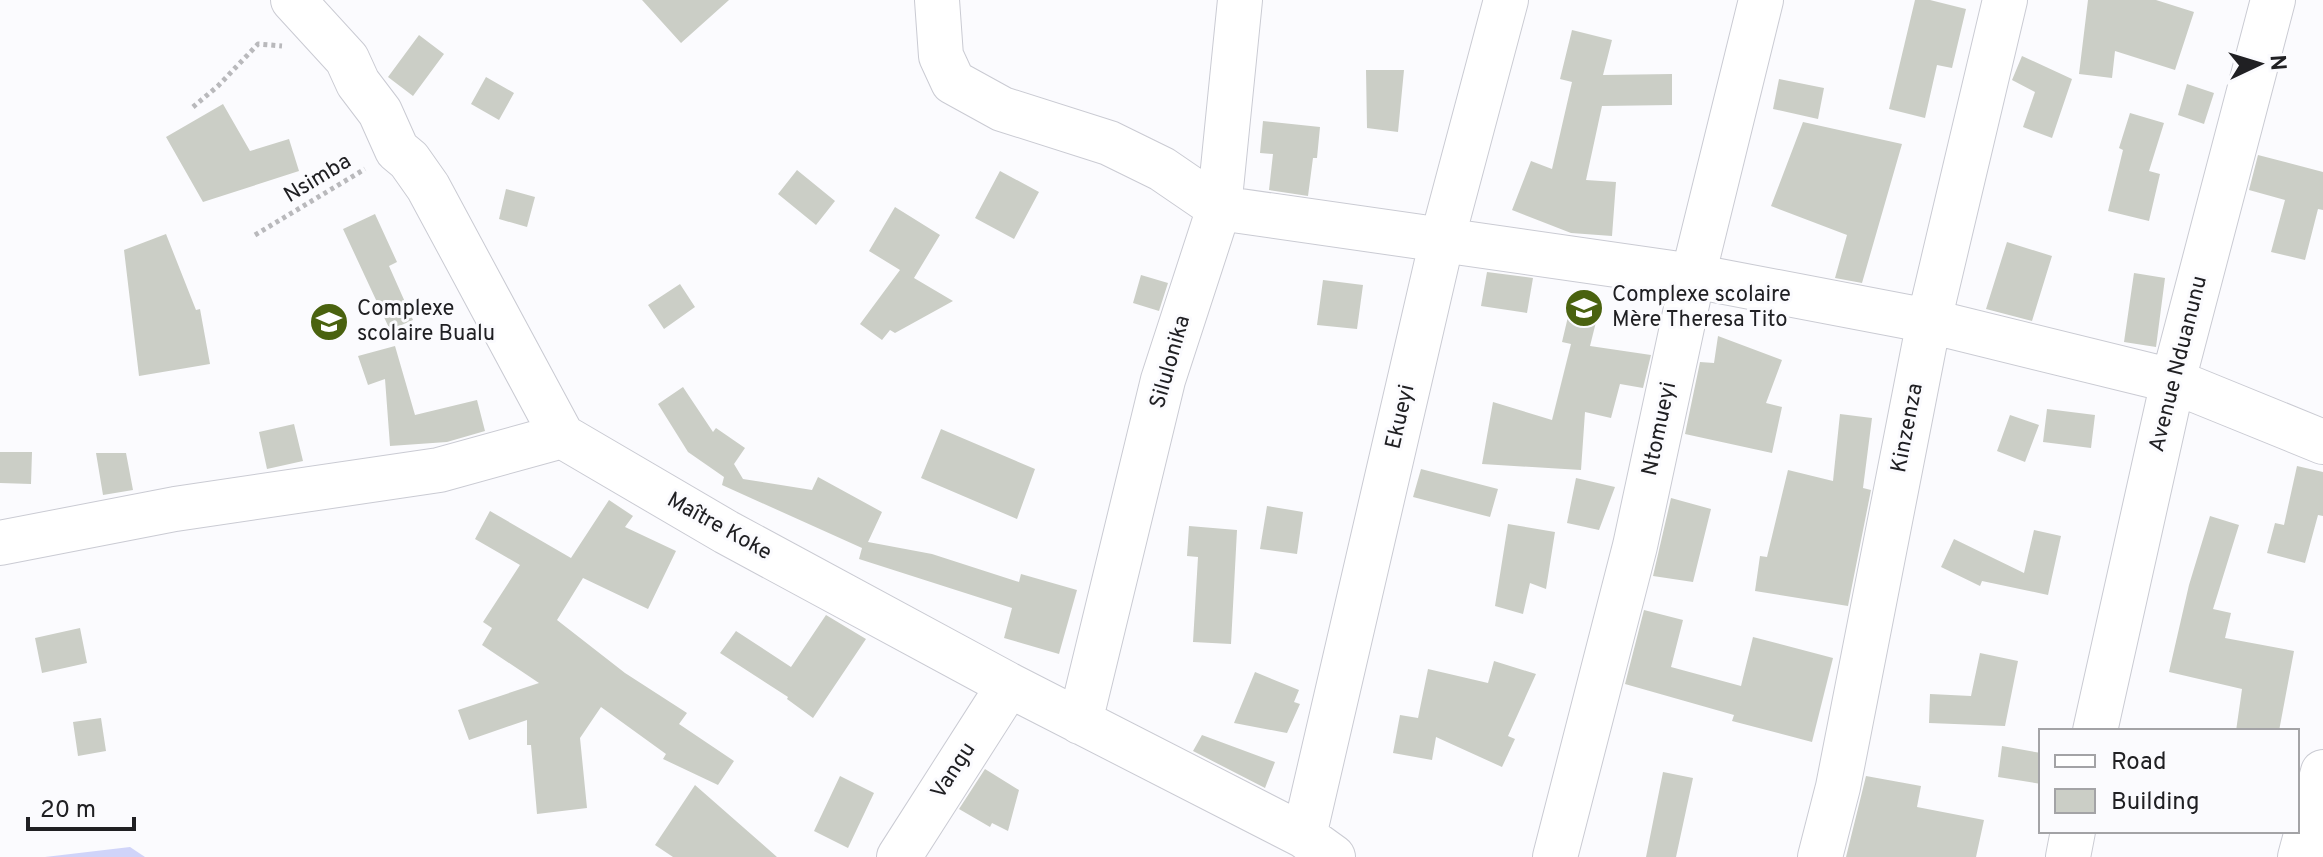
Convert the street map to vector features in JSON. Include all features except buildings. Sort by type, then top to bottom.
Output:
[{"type":"street","points":[[0,543],[175,509],[439,470],[562,436],[428,187],[409,160],[397,150],[380,112],[358,83],[347,59],[293,0]]},
{"type":"street","points":[[937,0],[941,56],[953,82],[1002,109],[1109,143],[1162,169],[1219,208],[1693,276],[1929,321],[2173,381],[2323,442]]},
{"type":"street","name":"Silulonika","points":[[1080,722],[1163,380],[1219,208],[1240,0]]},
{"type":"street","name":"Ekueyi","points":[[1319,846],[1442,240],[1506,0]]},
{"type":"street","name":"Ntomueyi","points":[[1555,857],[1635,546],[1693,276],[1761,0]]},
{"type":"street","name":"Kinzenza","points":[[1820,857],[1838,787],[1929,321],[2005,0]]},
{"type":"street","name":"Avenue Nduanunu","points":[[2095,729],[2173,381],[2273,0]]},
{"type":"street","name":"Maître Koke","points":[[562,436],[726,532],[1009,685],[1319,846]]},
{"type":"street","name":"Vangu","points":[[899,857],[1009,685]]},
{"type":"street","points":[[2300,857],[2323,772]]},
{"type":"street","points":[[2068,857],[2073,833]]},
{"type":"path","points":[[193,107],[258,44],[309,47],[323,33]]},
{"type":"path","name":"Nsimba","points":[[255,235],[397,150]]},
{"type":"shaded area","points":[[130,847],[145,857],[45,857]]},
{"type":"place","name":"Complexe scolaire Mère Theresa Tito","points":[[1584,308]]},
{"type":"place","name":"Complexe scolaire Bualu","points":[[329,322]]}]
